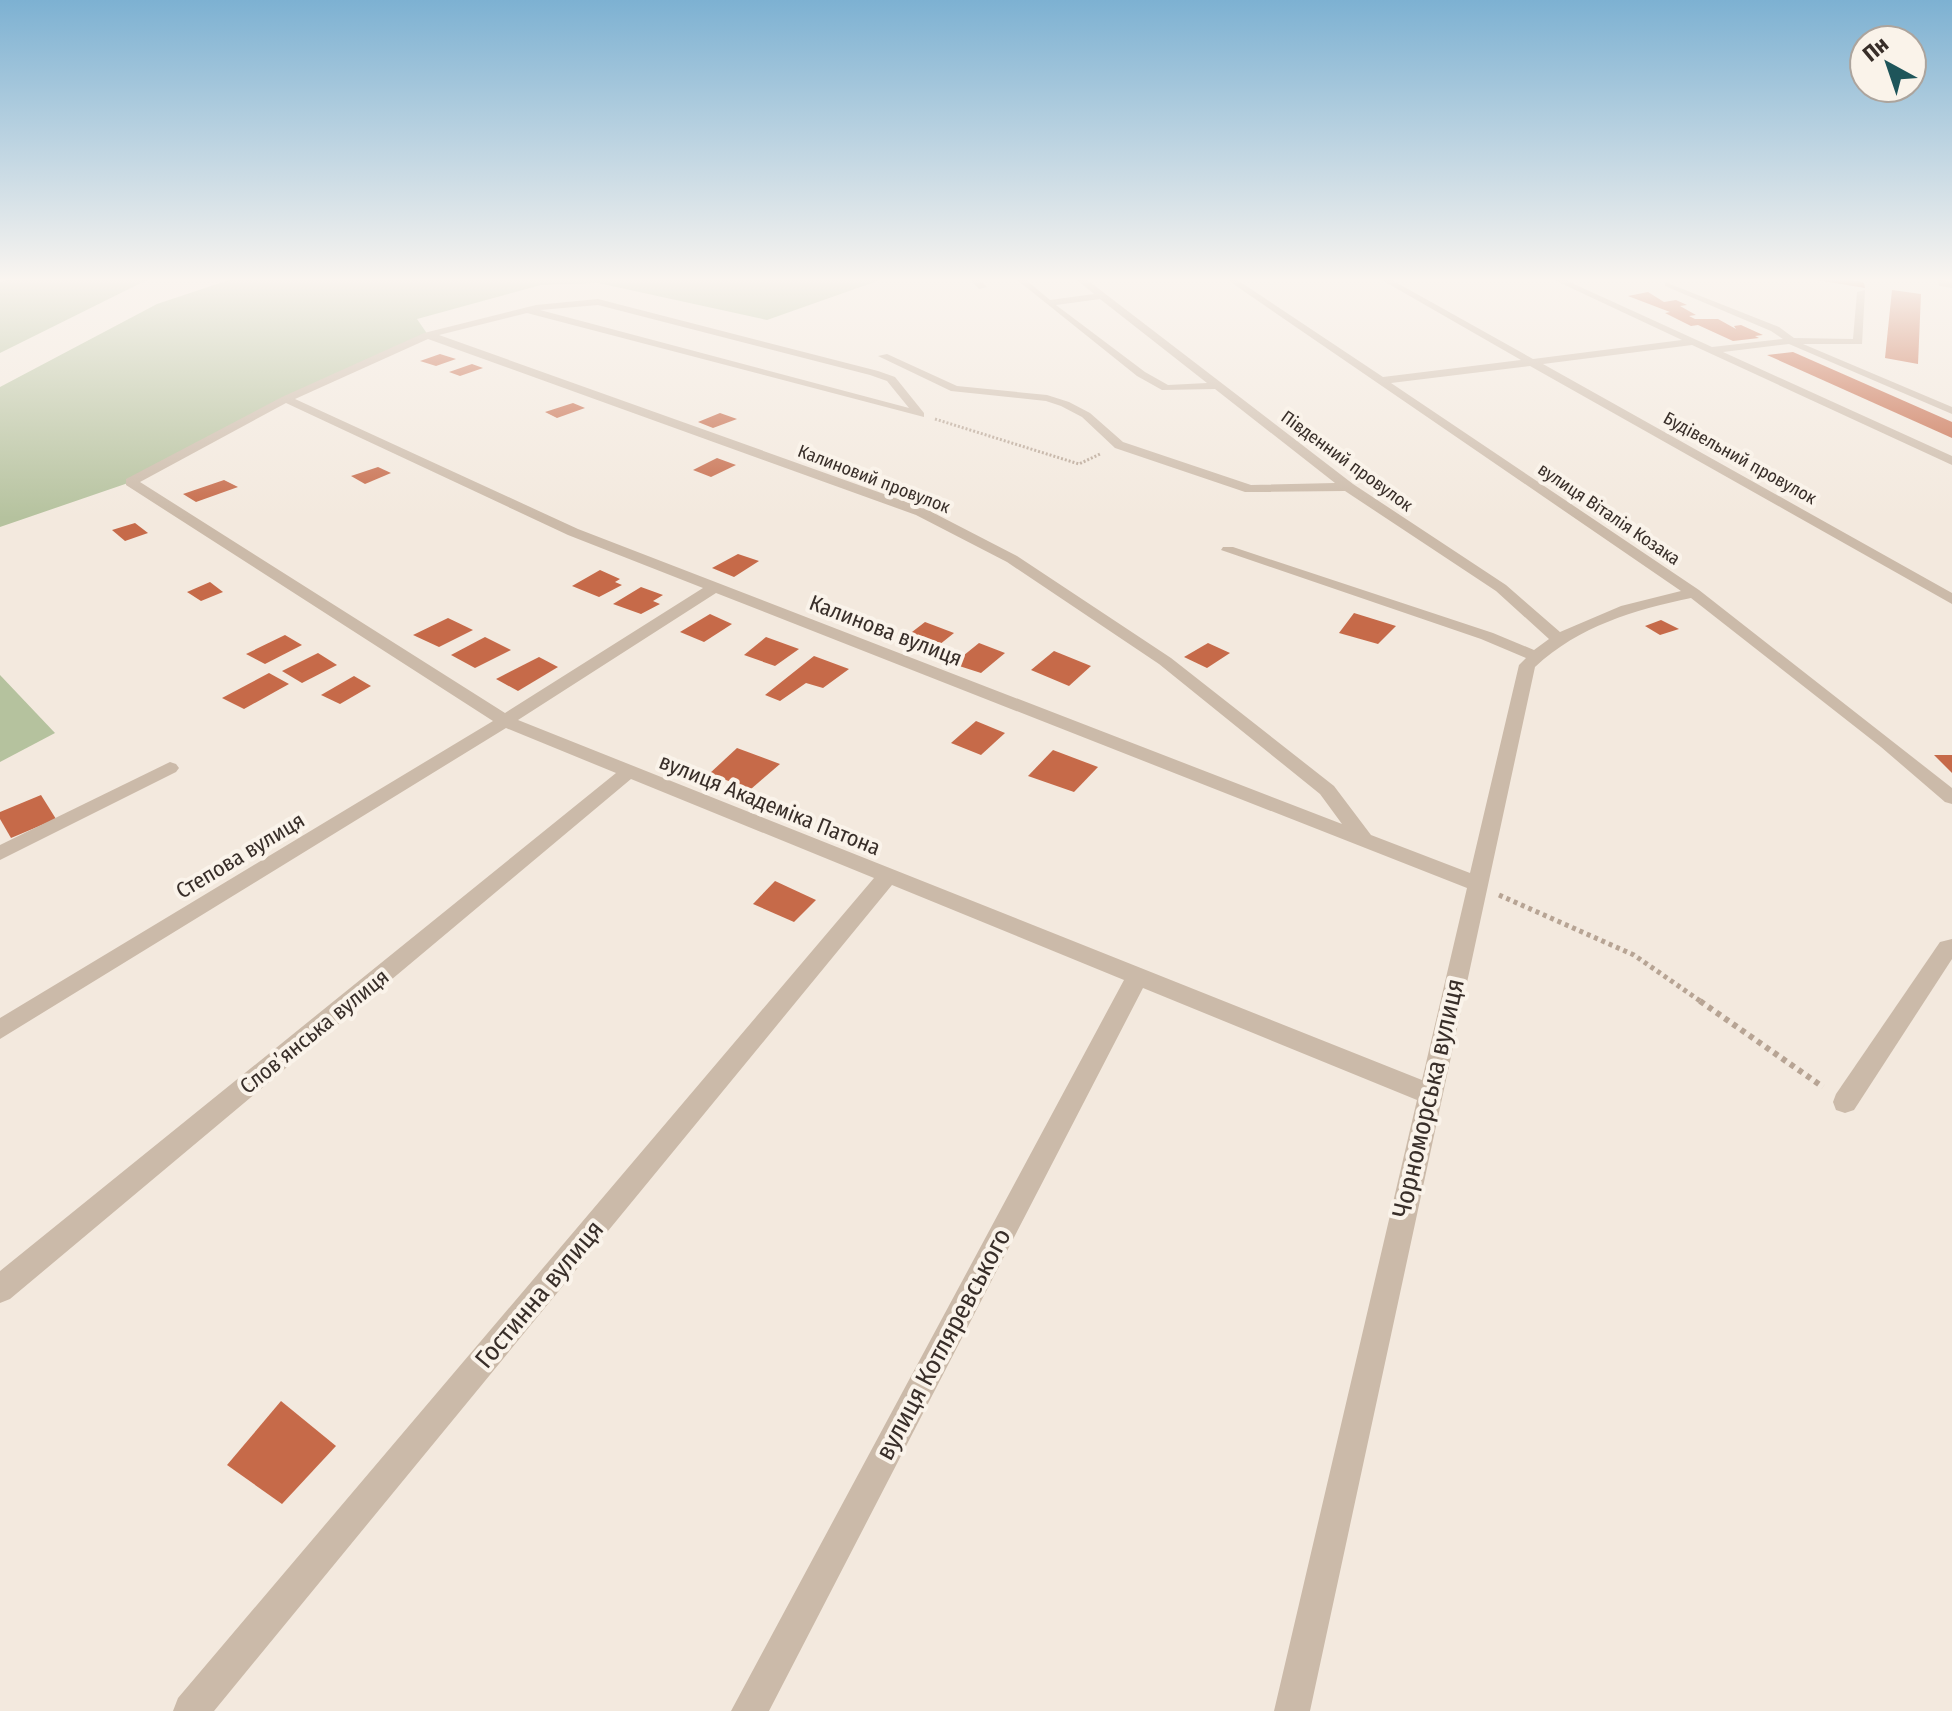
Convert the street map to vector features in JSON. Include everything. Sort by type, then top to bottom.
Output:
[{"type":"street","points":[[286,399],[375,359]]},
{"type":"street","name":"Калиновий провулок","points":[[494,359],[921,512],[1012,559],[1165,661],[1327,790],[1364,840]]},
{"type":"street","points":[[710,359],[920,415]]},
{"type":"street","points":[[819,359],[891,379],[920,415]]},
{"type":"street","points":[[889,359],[955,389],[1047,398],[1065,404],[1086,415],[1119,445],[1250,489],[1348,487]]},
{"type":"street","points":[[1121,359],[1166,388],[1216,386]]},
{"type":"street","name":"Південний провулок","points":[[1181,359],[1348,487],[1501,588],[1557,638]]},
{"type":"street","name":"вулиця Віталія Козака","points":[[1348,359],[1694,593],[1887,743],[1952,798]]},
{"type":"street","name":"Будівельний провулок","points":[[1526,359],[1952,599]]},
{"type":"street","points":[[1381,381],[1558,359]]},
{"type":"street","points":[[1730,359],[1951,460]]},
{"type":"street","points":[[1831,359],[1952,411]]},
{"type":"street","name":"вулиця Академіка Патона","points":[[286,399],[131,482],[505,721],[627,773],[1429,1094]]},
{"type":"street","name":"Калинова вулиця","points":[[286,399],[573,532],[1477,884]]},
{"type":"street","points":[[1228,550],[1487,636],[1536,656]]},
{"type":"street","name":"Степова вулиця","points":[[0,1030],[505,721],[715,587]]},
{"type":"street","name":"Чорноморська вулиця","points":[[1292,1711],[1527,665],[1557,638],[1643,603],[1694,593]]},
{"type":"street","points":[[0,853],[170,768]]},
{"type":"street","name":"Словʼянська вулиця","points":[[0,1289],[627,773]]},
{"type":"street","name":"Гостинна вулиця","points":[[191,1711],[887,877]]},
{"type":"street","points":[[1845,1102],[1948,948],[1952,947]]},
{"type":"street","name":"вулиця Котляревського","points":[[749,1711],[1137,977]]},
{"type":"path","points":[[920,415],[1079,464],[1119,445]]},
{"type":"path","points":[[1477,884],[1634,955],[1845,1102]]},
{"type":"green space","points":[[53,359],[375,359],[286,399],[131,482],[0,527],[0,387]]},
{"type":"green space","points":[[0,675],[55,733],[0,762]]},
{"type":"building","points":[[426,359],[456,359],[436,366],[420,361]]},
{"type":"building","points":[[1776,359],[1809,359],[1952,422],[1952,438]]},
{"type":"building","points":[[1890,359],[1918,359],[1918,364]]},
{"type":"building","points":[[472,364],[483,368],[460,376],[449,372]]},
{"type":"building","points":[[573,403],[585,408],[557,418],[545,412]]},
{"type":"building","points":[[720,413],[737,419],[713,428],[698,422]]},
{"type":"building","points":[[717,458],[736,465],[711,477],[693,470]]},
{"type":"building","points":[[378,467],[391,473],[365,484],[351,476]]},
{"type":"building","points":[[224,480],[238,487],[196,502],[183,494]]},
{"type":"building","points":[[135,523],[148,533],[125,541],[112,530]]},
{"type":"building","points":[[738,554],[759,561],[734,577],[712,568]]},
{"type":"building","points":[[600,570],[620,579],[615,582],[622,585],[599,597],[572,586]]},
{"type":"building","points":[[210,582],[223,592],[201,601],[187,592]]},
{"type":"building","points":[[641,587],[663,595],[653,601],[660,604],[641,614],[613,604]]},
{"type":"building","points":[[1354,613],[1396,626],[1378,644],[1339,633]]},
{"type":"building","points":[[710,614],[732,624],[704,642],[680,632]]},
{"type":"building","points":[[448,618],[473,630],[439,647],[413,635]]},
{"type":"building","points":[[1661,620],[1679,629],[1660,635],[1645,626]]},
{"type":"building","points":[[925,622],[954,633],[929,653],[899,642]]},
{"type":"building","points":[[285,635],[302,645],[265,664],[246,654]]},
{"type":"building","points":[[485,637],[511,650],[475,668],[451,655]]},
{"type":"building","points":[[766,637],[799,649],[775,666],[744,655]]},
{"type":"building","points":[[979,643],[1005,653],[981,673],[953,664]]},
{"type":"building","points":[[1208,643],[1230,653],[1207,668],[1184,657]]},
{"type":"building","points":[[1054,651],[1091,666],[1069,686],[1031,670]]},
{"type":"building","points":[[318,653],[337,665],[302,683],[282,671]]},
{"type":"building","points":[[814,656],[849,669],[823,688],[806,683],[780,701],[765,695]]},
{"type":"building","points":[[539,657],[558,667],[518,691],[496,679]]},
{"type":"building","points":[[269,673],[289,684],[244,709],[222,698]]},
{"type":"building","points":[[354,676],[371,686],[340,704],[321,695]]},
{"type":"building","points":[[976,721],[1005,733],[981,755],[951,743]]},
{"type":"building","points":[[737,748],[780,764],[751,789],[709,774]]},
{"type":"building","points":[[1053,750],[1098,767],[1074,792],[1028,776]]},
{"type":"building","points":[[1934,755],[1952,755],[1952,773]]},
{"type":"building","points":[[41,795],[56,819],[11,838],[0,819],[0,812]]},
{"type":"building","points":[[775,881],[816,900],[794,922],[753,904]]},
{"type":"building","points":[[281,1401],[336,1446],[282,1504],[227,1465]]}]
